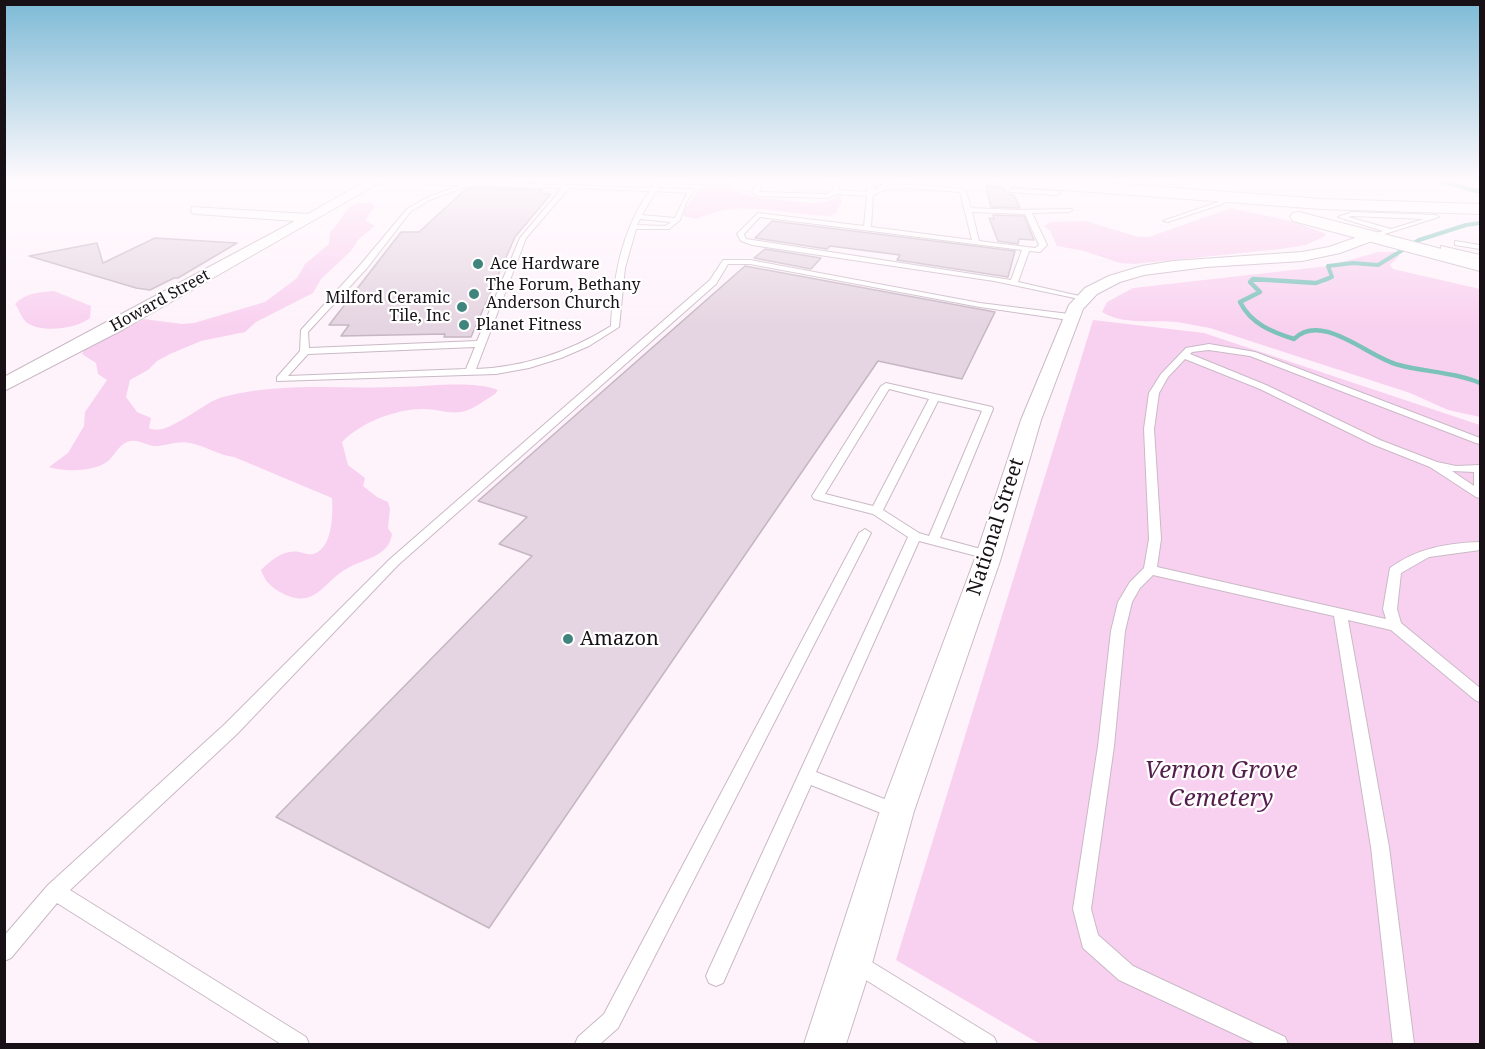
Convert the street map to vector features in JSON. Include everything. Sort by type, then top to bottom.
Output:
[{"type":"main road","points":[[1351,229],[1435,250],[1480,265]]},
{"type":"street","name":"Howard Street","points":[[4,385],[290,229]]},
{"type":"street","points":[[1076,308],[1091,291],[1110,282],[1148,271],[1328,252],[1387,237]]},
{"type":"street","name":"National Street","points":[[825,1044],[853,960],[897,811],[988,555],[1031,420],[1076,308]]},
{"type":"lane","points":[[394,229],[364,266],[304,332],[305,351],[280,379],[496,371],[550,361],[600,338],[615,327],[619,268],[632,229]]},
{"type":"lane","points":[[470,372],[523,238],[531,229]]},
{"type":"lane","points":[[745,229],[740,234],[743,240],[755,244],[1014,283],[1076,308]]},
{"type":"lane","points":[[867,229],[1037,250],[1043,246],[1035,229]]},
{"type":"lane","points":[[973,229],[976,243]]},
{"type":"lane","points":[[1382,229],[1387,237],[1407,229]]},
{"type":"lane","points":[[1458,243],[1480,247]]},
{"type":"lane","points":[[1014,283],[1026,250]]},
{"type":"lane","points":[[1435,250],[1480,257]]},
{"type":"lane","points":[[4,942],[55,891],[231,729],[394,562],[713,282],[726,262],[750,262],[980,305],[1076,308]]},
{"type":"lane","points":[[305,351],[480,344]]},
{"type":"lane","points":[[1278,1044],[1126,973],[1090,941],[1082,909],[1106,746],[1118,631],[1125,602],[1135,585],[1150,570],[1155,539],[1149,429],[1154,393],[1164,376],[1189,350],[1202,347],[1227,349],[1252,354],[1480,441]]},
{"type":"lane","points":[[1183,355],[1263,387],[1376,442],[1434,465],[1456,469],[1480,468],[1480,495]]},
{"type":"lane","points":[[933,541],[988,409],[886,386],[818,496],[877,511],[915,536],[933,541],[988,555]]},
{"type":"lane","points":[[877,511],[935,396]]},
{"type":"lane","points":[[1434,465],[1480,495]]},
{"type":"lane","points":[[585,1044],[611,1021],[865,533]]},
{"type":"lane","points":[[716,976],[915,536]]},
{"type":"lane","points":[[1395,626],[1390,609],[1395,571],[1408,560],[1447,548],[1480,546]]},
{"type":"lane","points":[[1150,570],[1241,593],[1292,601],[1395,626],[1480,696]]},
{"type":"lane","points":[[1340,613],[1380,847],[1404,1044]]},
{"type":"lane","points":[[807,776],[897,811]]},
{"type":"lane","points":[[4,951],[55,891]]},
{"type":"lane","points":[[55,891],[299,1044]]},
{"type":"lane","points":[[853,960],[987,1044]]},
{"type":"green space","points":[[333,229],[371,229],[321,279],[313,293],[256,322],[245,332],[201,341],[157,361],[148,370],[130,380],[126,397],[137,412],[151,418],[149,428],[157,430],[175,424],[215,400],[266,389],[475,385],[498,390],[479,404],[461,412],[424,409],[391,414],[359,428],[342,442],[348,465],[365,478],[363,486],[388,502],[390,509],[388,528],[392,534],[390,542],[381,553],[346,569],[316,594],[300,599],[278,591],[270,585],[261,570],[273,559],[288,552],[313,554],[320,551],[325,545],[330,530],[332,498],[234,457],[186,442],[154,446],[130,441],[121,446],[102,465],[71,470],[49,467],[68,453],[84,426],[85,412],[107,380],[98,374],[96,363],[82,354],[84,350],[144,319],[182,324],[194,323],[265,302],[297,278],[305,264],[329,244],[330,232]]},
{"type":"green space","points":[[1048,229],[1112,229],[1138,237],[1149,237],[1172,229],[1313,229],[1326,234],[1306,245],[1281,249],[1134,264],[1120,263],[1084,251],[1057,246]]},
{"type":"green space","points":[[1378,252],[1400,252],[1390,265],[1393,269],[1480,289],[1480,417],[1448,410],[1410,393],[1210,328],[1177,322],[1119,319],[1102,312],[1107,302],[1133,288],[1328,266]]},
{"type":"green space","points":[[54,291],[91,306],[90,318],[76,325],[48,329],[39,328],[25,321],[15,304],[28,295]]},
{"type":"green space","name":"Vernon Grove Cemetery","points":[[1093,320],[1204,333],[1480,425],[1480,1044],[1040,1044],[896,960]]},
{"type":"building","points":[[422,229],[522,229],[515,237],[471,337],[444,337],[445,334],[341,336],[349,325],[329,325],[401,232],[419,232]]},
{"type":"building","points":[[764,229],[836,229],[1015,251],[1008,277],[897,260],[900,255],[830,246],[827,249],[755,238]]},
{"type":"building","points":[[993,229],[1029,229],[1034,240],[1019,239],[1018,244],[998,241]]},
{"type":"building","points":[[155,238],[237,243],[178,278],[150,290],[136,288],[29,256],[97,243],[103,263]]},
{"type":"building","points":[[765,249],[821,258],[811,269],[754,258]]},
{"type":"building","name":"Amazon","points":[[745,266],[995,312],[962,379],[878,361],[489,928],[276,817],[532,556],[499,544],[527,517],[478,501]]},
{"type":"waterway","points":[[1325,280],[1332,277],[1328,266],[1353,263],[1378,265],[1419,240],[1454,229]]},
{"type":"waterway","points":[[1252,280],[1316,283],[1329,278]]},
{"type":"waterway","points":[[1252,280],[1262,280]]},
{"type":"waterway","points":[[1252,280],[1250,282],[1260,292],[1240,302],[1256,322],[1270,330],[1294,339],[1305,332],[1318,330],[1332,333],[1387,361],[1480,383]]},
{"type":"place","name":"Ace Hardware","points":[[478,264]]},
{"type":"place","name":"The Forum, Bethany Anderson Church","points":[[474,294]]},
{"type":"place","name":"Milford Ceramic Tile, Inc","points":[[462,307]]},
{"type":"place","name":"Planet Fitness","points":[[464,325]]},
{"type":"place","name":"Amazon","points":[[568,639]]}]
